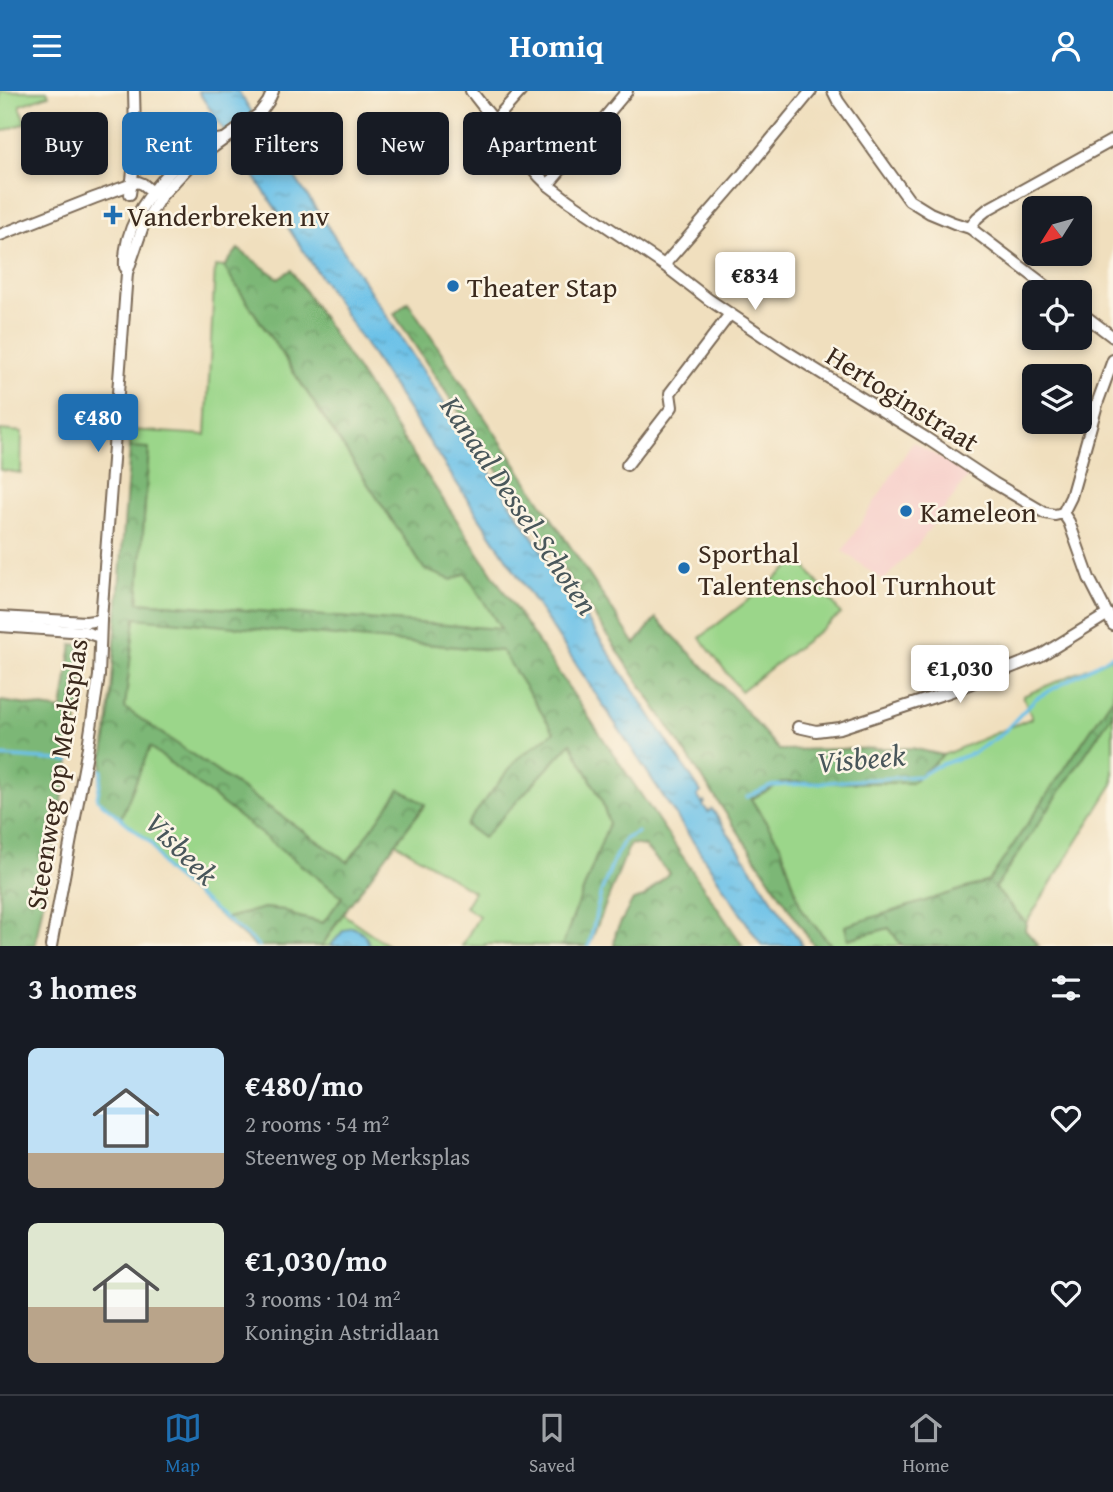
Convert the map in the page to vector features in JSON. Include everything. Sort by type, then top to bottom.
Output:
[{"type":"street","points":[[134,91],[136,141],[131,189],[147,207]]},
{"type":"street","name":"Steenweg op Merksplas","points":[[51,946],[99,676],[128,239],[132,226],[155,195],[225,138],[256,117],[268,103],[273,91]]},
{"type":"street","name":"Hertoginstraat","points":[[471,91],[487,112]]},
{"type":"street","points":[[502,112],[521,91]]},
{"type":"street","points":[[548,185],[626,91]]},
{"type":"street","points":[[664,265],[743,175],[811,91]]},
{"type":"street","points":[[833,91],[909,200],[930,213],[970,228],[1038,280]]},
{"type":"street","points":[[970,228],[976,218],[988,209],[1113,141]]},
{"type":"street","name":"Hertoginstraat","points":[[539,175],[569,201],[785,350],[1045,513],[1063,513]]},
{"type":"street","points":[[0,235],[119,190],[131,189],[138,183],[155,195]]},
{"type":"street","points":[[627,465],[672,407],[670,393],[730,314]]},
{"type":"street","points":[[1092,321],[1113,337]]},
{"type":"street","points":[[1113,360],[1098,401],[1071,497],[1063,513],[1069,522],[1089,578],[1113,625]]},
{"type":"street","points":[[798,727],[816,731],[840,728],[928,700],[1040,656],[1108,614]]},
{"type":"street","points":[[0,617],[86,622],[102,620]]},
{"type":"street","points":[[0,627],[85,632],[100,637]]},
{"type":"shaded area","name":"Kameleon","points":[[913,442],[969,475],[916,547],[883,581],[843,551]]},
{"type":"green space","points":[[0,91],[47,91],[49,95],[20,105],[21,124],[0,132]]},
{"type":"green space","points":[[238,249],[278,278],[291,270],[743,946],[614,946],[616,931],[633,900],[644,897],[669,873],[644,846],[630,844],[589,946],[562,946],[609,823],[601,799],[571,743],[483,838],[466,825],[517,759],[554,732],[502,651],[135,618],[125,708],[348,862],[400,789],[425,804],[336,923],[322,946],[255,946],[224,919],[264,908],[284,910],[295,916],[323,923],[342,897],[150,747],[121,818],[97,799],[109,719],[130,447],[149,448],[138,602],[501,629],[466,573],[452,580],[425,570],[224,267]]},
{"type":"green space","points":[[215,266],[224,267],[425,570],[466,573],[502,630],[138,602],[149,449],[130,447],[131,430],[206,435]]},
{"type":"green space","points":[[408,302],[635,644],[656,618],[737,701],[779,750],[912,748],[943,755],[911,783],[783,782],[751,799],[781,846],[802,911],[832,946],[814,946],[394,314]]},
{"type":"green space","points":[[0,430],[22,432],[21,473],[0,470]]},
{"type":"green space","points":[[800,559],[841,614],[741,691],[700,638]]},
{"type":"green space","points":[[135,617],[503,651],[554,732],[517,759],[466,826],[483,837],[571,743],[601,799],[609,823],[562,946],[462,946],[479,916],[465,907],[474,892],[396,843],[425,805],[400,790],[348,862],[124,708]]},
{"type":"green space","points":[[72,644],[83,645],[81,698],[35,946],[0,946],[0,701],[62,710]]},
{"type":"green space","points":[[1113,657],[1113,697],[989,881],[845,927],[848,939],[889,928],[902,946],[832,946],[802,911],[781,846],[751,799],[783,782],[911,783],[943,755],[1032,718],[1023,696]]},
{"type":"green space","points":[[1113,697],[1113,713],[995,888],[1026,923],[1025,930],[1039,946],[902,946],[889,928],[848,939],[845,926],[989,881]]},
{"type":"green space","points":[[1113,713],[1113,784],[1026,923],[995,888]]},
{"type":"green space","points":[[149,746],[342,897],[323,923],[295,916],[284,910],[264,908],[224,919],[166,870],[151,843],[121,818]]},
{"type":"green space","points":[[343,914],[389,946],[322,946]]},
{"type":"water","points":[[198,91],[238,91],[252,112],[231,112],[231,141],[217,120],[217,112],[212,112]]},
{"type":"water","points":[[253,175],[293,175],[701,792],[697,796],[702,803],[704,801],[703,805],[708,812],[712,809],[803,946],[762,946]]},
{"type":"water","points":[[351,927],[363,933],[370,946],[330,946],[343,931]]},
{"type":"waterway","name":"Visbeek","points":[[747,797],[771,786],[920,776],[935,767],[973,753],[1002,734],[1035,699],[1113,655]]},
{"type":"waterway","name":"Visbeek","points":[[0,756],[69,761]]},
{"type":"waterway","name":"Visbeek","points":[[101,770],[97,799],[151,843],[166,870],[259,946]]},
{"type":"waterway","name":"Visbeek","points":[[589,946],[601,892],[616,855],[625,839],[638,832]]},
{"type":"place","name":"Vanderbreken nv","points":[[113,215]]},
{"type":"place","name":"Theater Stap","points":[[453,286]]},
{"type":"place","name":"Kameleon","points":[[906,511]]},
{"type":"place","name":"Sporthal Talentenschool Turnhout","points":[[684,568]]},
{"type":"water label","name":"Kanaal Dessel-Schoten","points":[[520,505]]}]
